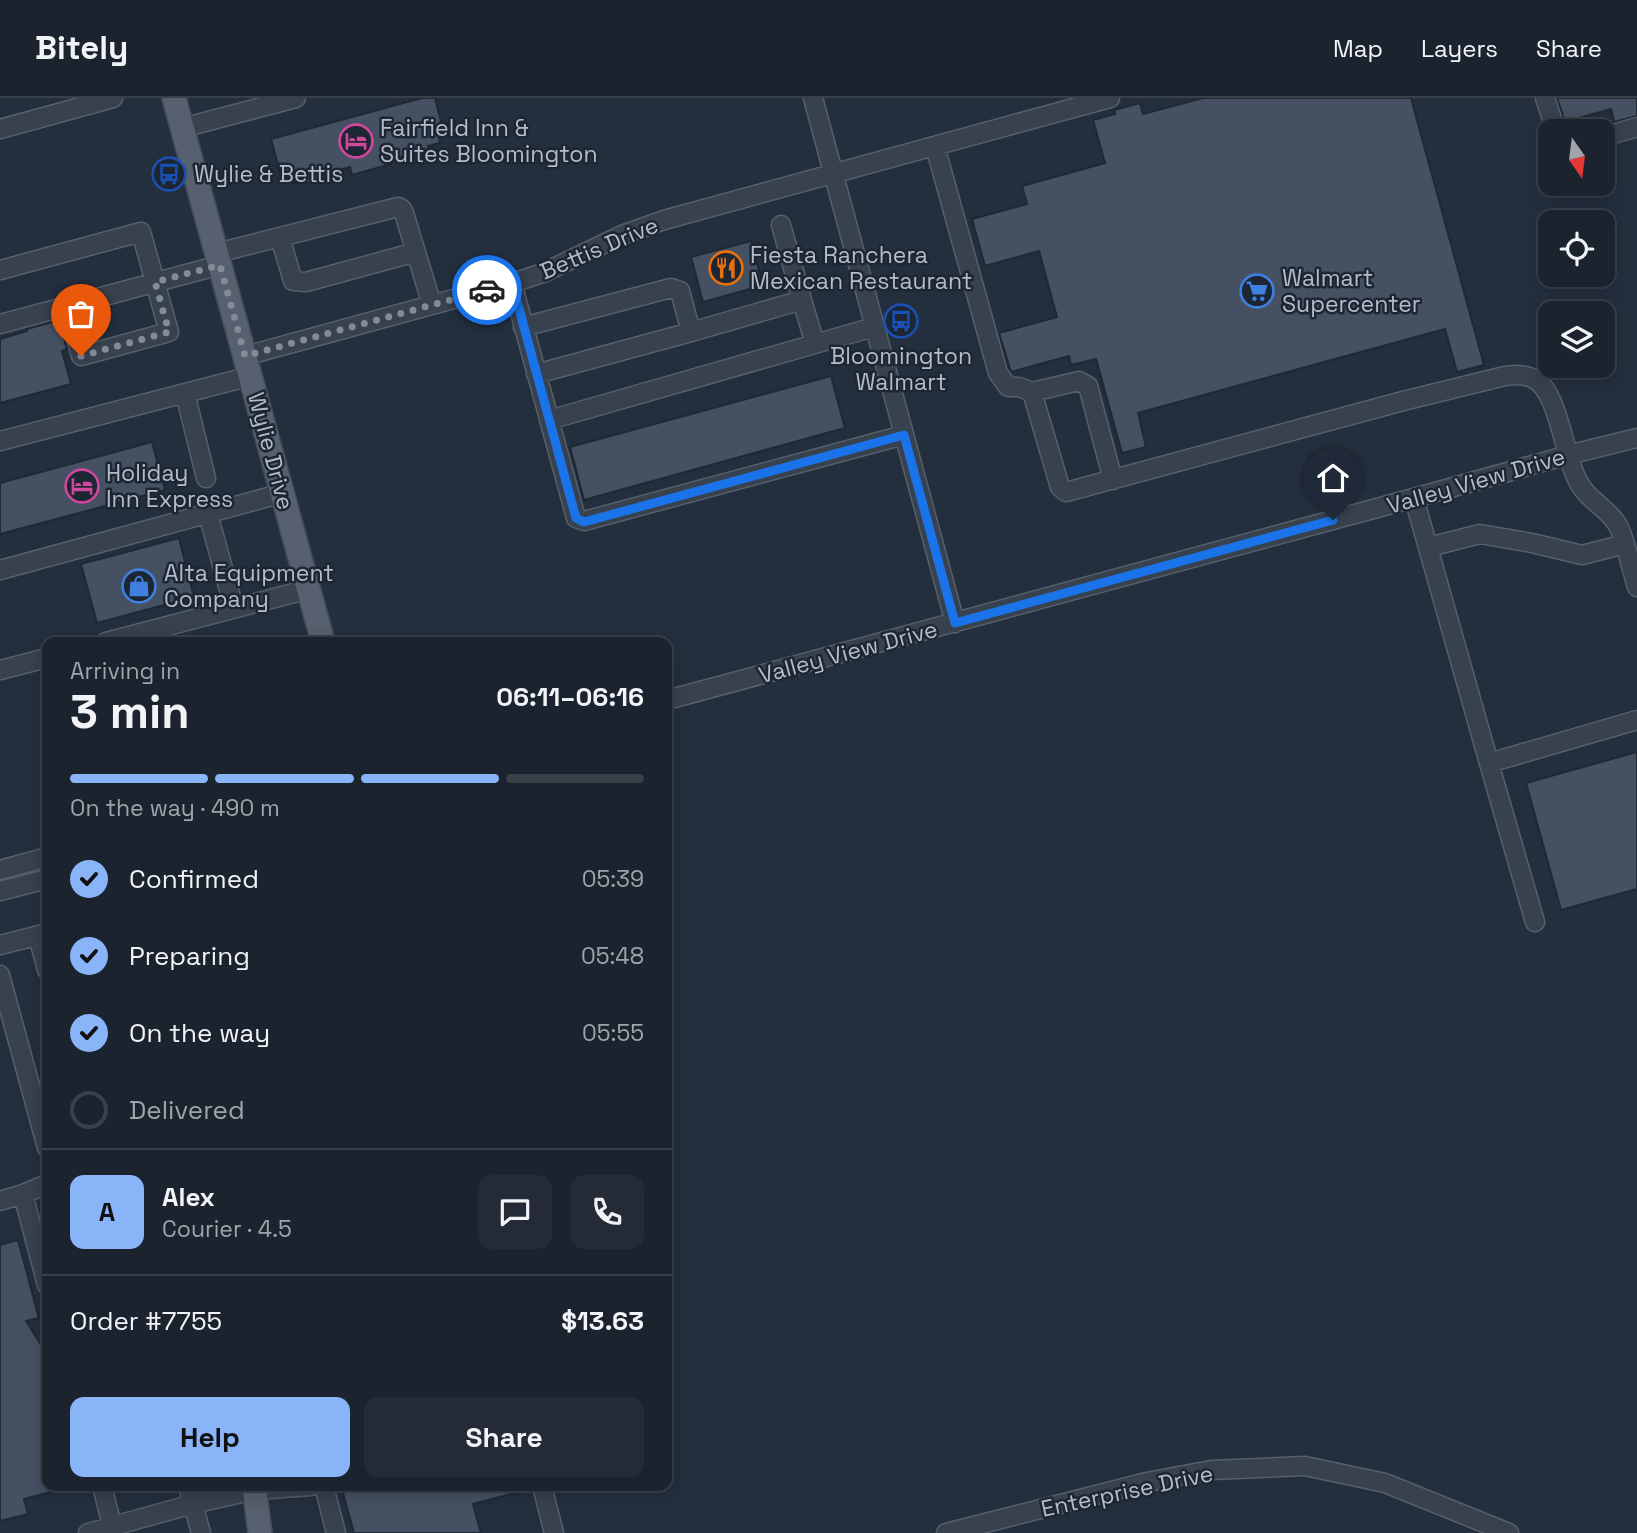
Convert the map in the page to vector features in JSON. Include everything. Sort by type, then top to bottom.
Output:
[{"type":"main road","name":"Wylie Drive","points":[[174,98],[322,637]]},
{"type":"main road","points":[[254,1491],[260,1533]]},
{"type":"street","points":[[182,128],[296,98]]},
{"type":"street","points":[[813,98],[955,623]]},
{"type":"street","name":"Bettis Drive","points":[[0,440],[185,393],[248,366],[432,305],[543,273],[622,235],[664,220],[1110,98]]},
{"type":"street","points":[[1545,98],[1552,119]]},
{"type":"street","points":[[0,129],[109,99]]},
{"type":"street","points":[[1615,133],[1637,127]]},
{"type":"street","points":[[935,146],[998,373],[1008,387],[1019,387],[1032,392],[1079,382],[1087,386],[1113,480]]},
{"type":"street","points":[[0,324],[155,282],[280,237],[397,207],[404,213],[432,305]]},
{"type":"street","points":[[781,225],[815,344]]},
{"type":"street","points":[[0,270],[141,232],[169,332],[81,356],[67,306]]},
{"type":"street","points":[[280,237],[293,281],[306,282],[416,252]]},
{"type":"street","points":[[512,283],[576,518],[584,522],[904,435]]},
{"type":"street","points":[[523,327],[671,288],[680,291],[691,331]]},
{"type":"street","points":[[536,374],[802,300]]},
{"type":"street","points":[[549,420],[874,327]]},
{"type":"street","points":[[1032,392],[1060,487],[1066,492],[1505,376],[1522,375],[1535,379],[1547,392],[1581,488],[1617,523],[1637,587]]},
{"type":"street","points":[[185,393],[206,478]]},
{"type":"street","name":"Valley View Drive","points":[[672,699],[1568,454],[1637,438]]},
{"type":"street","points":[[0,570],[283,493]]},
{"type":"street","points":[[1414,498],[1535,922]]},
{"type":"street","points":[[208,514],[234,608]]},
{"type":"street","points":[[1429,547],[1480,534],[1582,555],[1625,544]]},
{"type":"street","points":[[125,637],[309,589]]},
{"type":"street","points":[[0,670],[42,659]]},
{"type":"street","points":[[1489,763],[1637,720]]},
{"type":"street","points":[[0,870],[42,858]]},
{"type":"street","points":[[0,891],[42,880]]},
{"type":"street","points":[[0,946],[42,934]]},
{"type":"street","points":[[0,975],[42,1130]]},
{"type":"street","points":[[0,1201],[42,1186]]},
{"type":"street","points":[[23,1194],[42,1266]]},
{"type":"street","name":"Enterprise Drive","points":[[946,1533],[1147,1482],[1198,1472],[1305,1466],[1385,1483],[1509,1533]]},
{"type":"street","points":[[103,1491],[113,1530]]},
{"type":"street","points":[[189,1491],[201,1533]]},
{"type":"street","points":[[88,1533],[113,1530],[243,1491]]},
{"type":"street","points":[[325,1491],[336,1533]]},
{"type":"street","points":[[543,1491],[554,1533]]},
{"type":"building","name":"Fairfield Inn & Suites Bloomington","points":[[422,98],[435,98],[445,137],[439,138],[440,143],[428,146],[429,149],[390,160],[391,164],[352,175],[350,167],[324,174],[325,178],[304,184],[303,181],[294,183],[292,177],[282,180],[271,139]]},
{"type":"building","name":"Walmart Supercenter","points":[[1203,98],[1411,98],[1484,365],[1457,372],[1445,329],[1138,413],[1146,447],[1122,453],[1096,359],[1071,365],[1069,356],[1011,372],[999,333],[1057,317],[1039,251],[985,266],[972,219],[1027,204],[1022,186],[1105,163],[1093,120],[1115,114],[1114,110],[1140,103],[1143,114]]},
{"type":"building","points":[[1557,98],[1637,98],[1637,116],[1615,122],[1611,109],[1576,119],[1564,119]]},
{"type":"building","name":"Fiesta Ranchera Mexican Restaurant","points":[[751,241],[761,278],[767,281],[761,292],[753,288],[703,302],[691,257]]},
{"type":"building","points":[[59,320],[67,349],[62,351],[71,384],[0,403],[0,339]]},
{"type":"building","points":[[831,376],[845,428],[584,500],[570,447]]},
{"type":"building","name":"Holiday Inn Express","points":[[152,442],[165,490],[0,534],[0,483]]},
{"type":"building","name":"Alta Equipment Company","points":[[179,538],[194,597],[97,623],[81,564]]},
{"type":"building","points":[[1637,752],[1637,889],[1561,910],[1526,783]]},
{"type":"building","points":[[18,1240],[39,1318],[26,1321],[42,1346],[42,1491],[51,1492],[24,1499],[28,1514],[0,1521],[0,1245]]},
{"type":"building","points":[[342,1491],[522,1491],[473,1504],[481,1533],[354,1533]]},
{"type":"way so far","points":[[81,356],[169,332],[155,282],[220,265],[245,356],[487,290]]},
{"type":"place","name":"Fairfield Inn & Suites Bloomington","points":[[356,141]]},
{"type":"place","name":"Wylie & Bettis","points":[[169,174]]},
{"type":"place","name":"Fiesta Ranchera Mexican Restaurant","points":[[726,268]]},
{"type":"place","name":"Walmart Supercenter","points":[[1257,291]]},
{"type":"place","name":"Bloomington Walmart","points":[[901,321]]},
{"type":"place","name":"Holiday Inn Express","points":[[82,486]]},
{"type":"place","name":"Alta Equipment Company","points":[[139,586]]},
{"type":"route","points":[[487,290],[512,283],[576,518],[584,522],[904,435],[955,623],[1333,520]]}]
